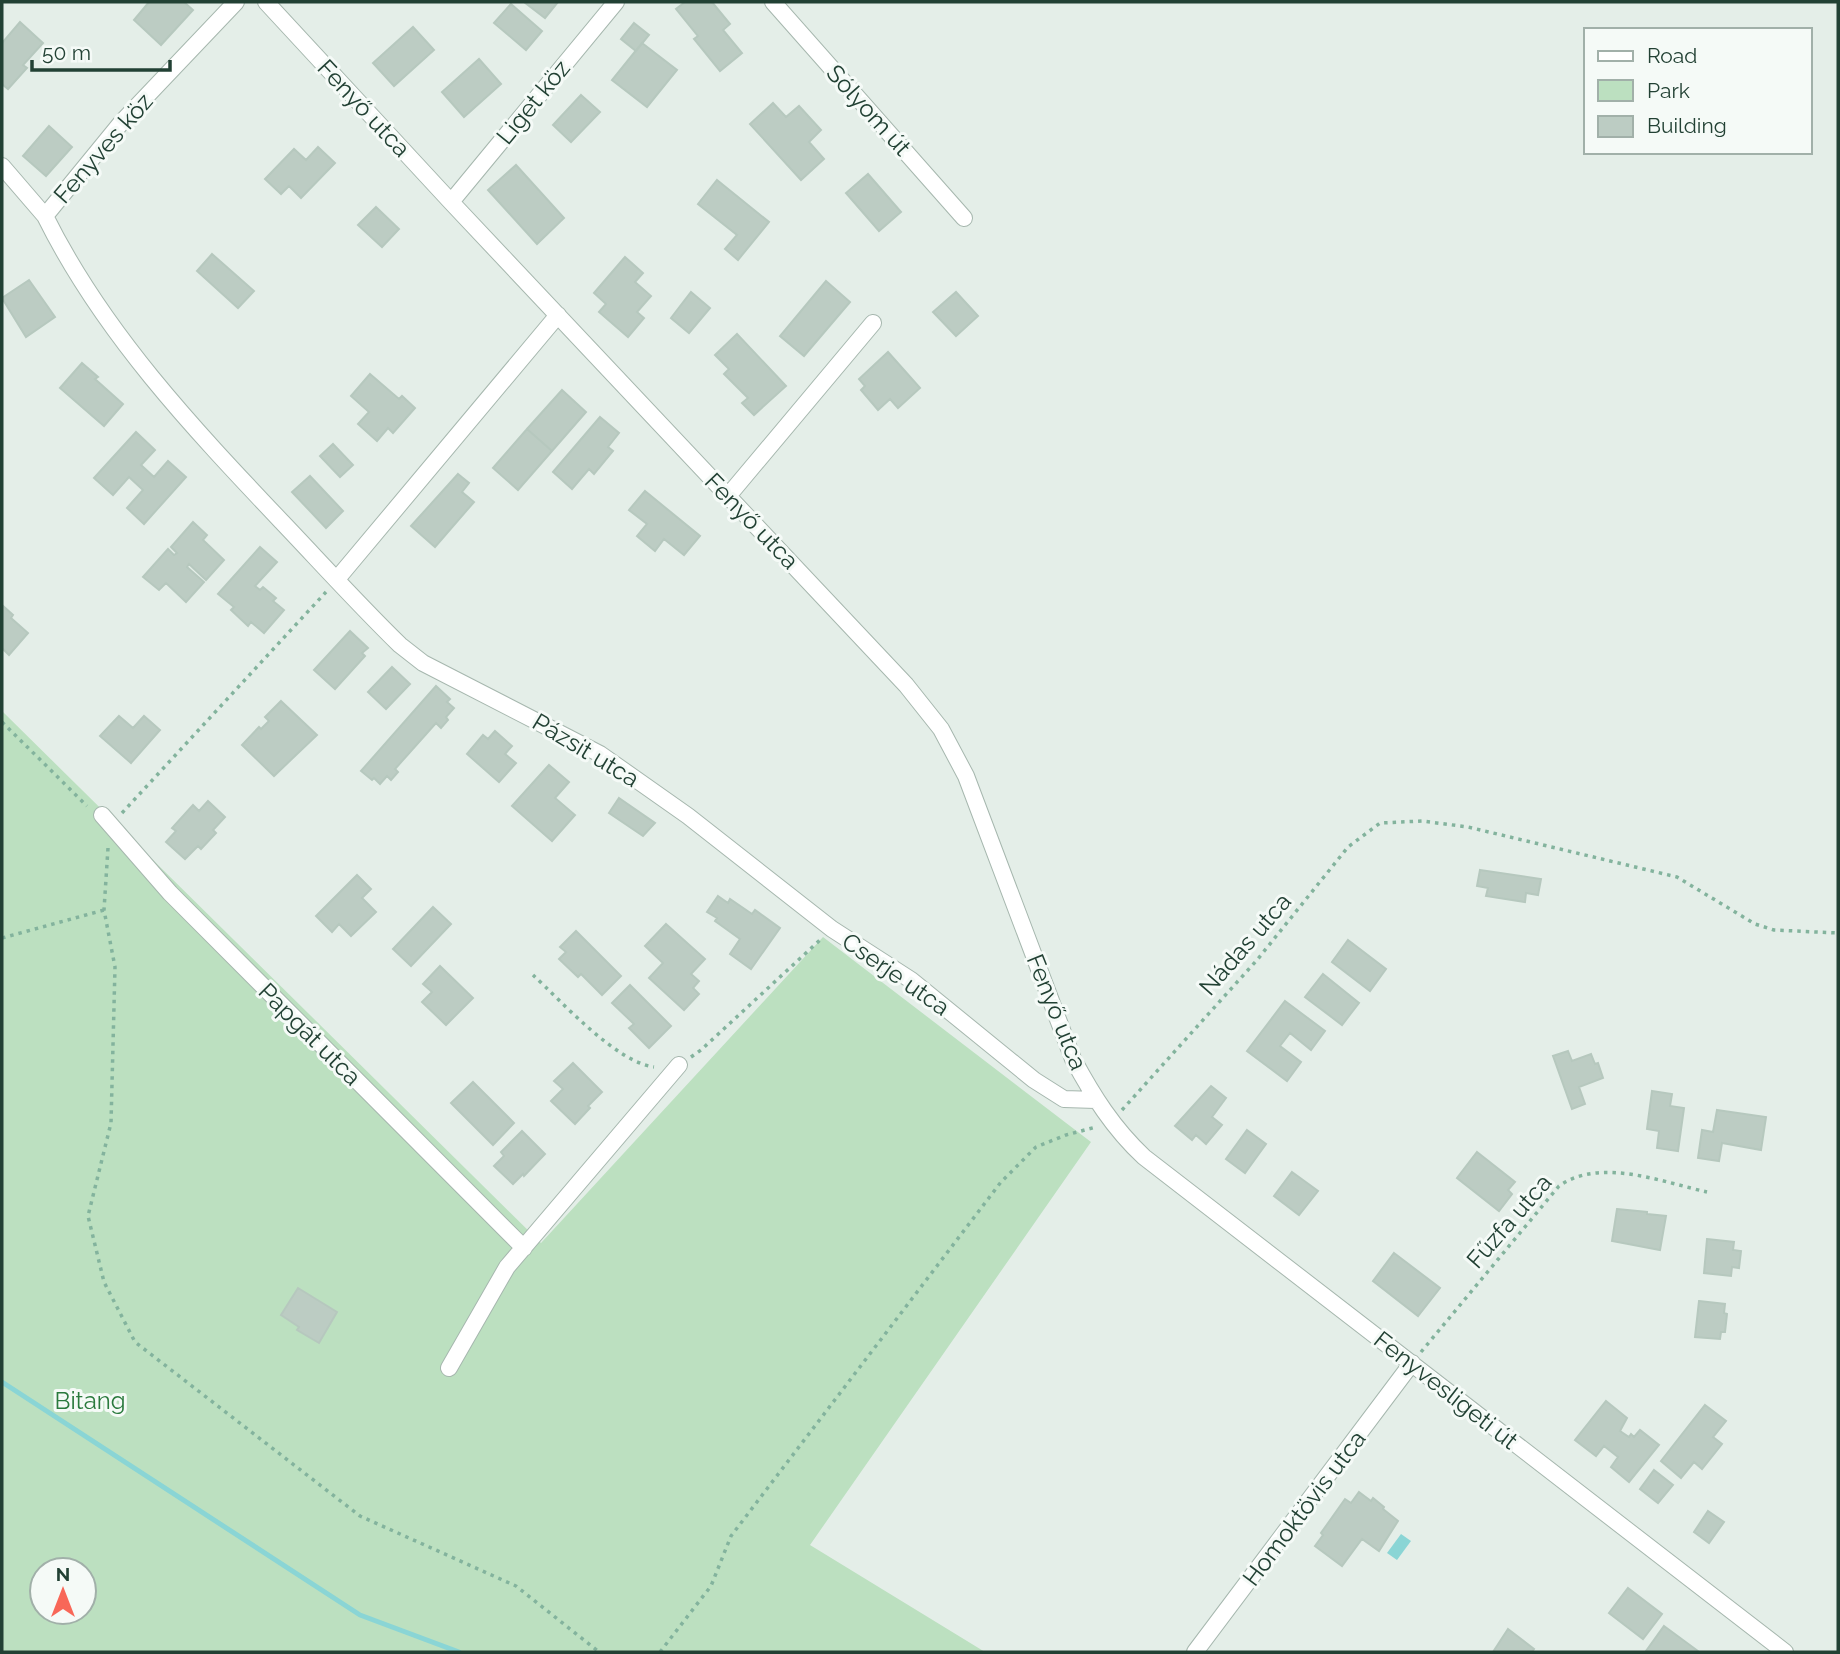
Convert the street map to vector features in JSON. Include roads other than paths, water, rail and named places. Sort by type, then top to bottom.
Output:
[{"type":"street","name":"Fenyves köz","points":[[2,166],[45,216],[121,123],[236,2]]},
{"type":"street","name":"Fenyő utca","points":[[267,2],[451,202],[906,685],[941,729],[977,803],[1073,1059],[1111,1122]]},
{"type":"street","name":"Liget köz","points":[[451,202],[616,2]]},
{"type":"street","name":"Sólyom út","points":[[773,2],[964,218]]},
{"type":"street","name":"Pázsit utca","points":[[45,216],[64,253],[106,317],[161,391],[199,435],[400,645],[423,663],[600,754],[688,816],[832,929]]},
{"type":"street","points":[[337,579],[558,316]]},
{"type":"street","points":[[728,496],[873,323]]},
{"type":"street","name":"Papgát utca","points":[[106,820],[170,893],[524,1248]]},
{"type":"street","name":"Cserje utca","points":[[832,929],[911,980],[1050,1091],[1065,1098],[1096,1100]]},
{"type":"street","points":[[449,1368],[507,1267],[679,1065]]},
{"type":"street","name":"Fenyvesligeti út","points":[[1111,1122],[1144,1157],[1785,1652]]},
{"type":"street","name":"Homoktövis utca","points":[[1195,1652],[1412,1363]]},
{"type":"water","points":[[1401,1534],[1411,1541],[1397,1560],[1387,1553]]},
{"type":"waterway","points":[[2,1382],[360,1615],[459,1652]]},
{"type":"park label","name":"Bitang","points":[[90,1400]]}]
